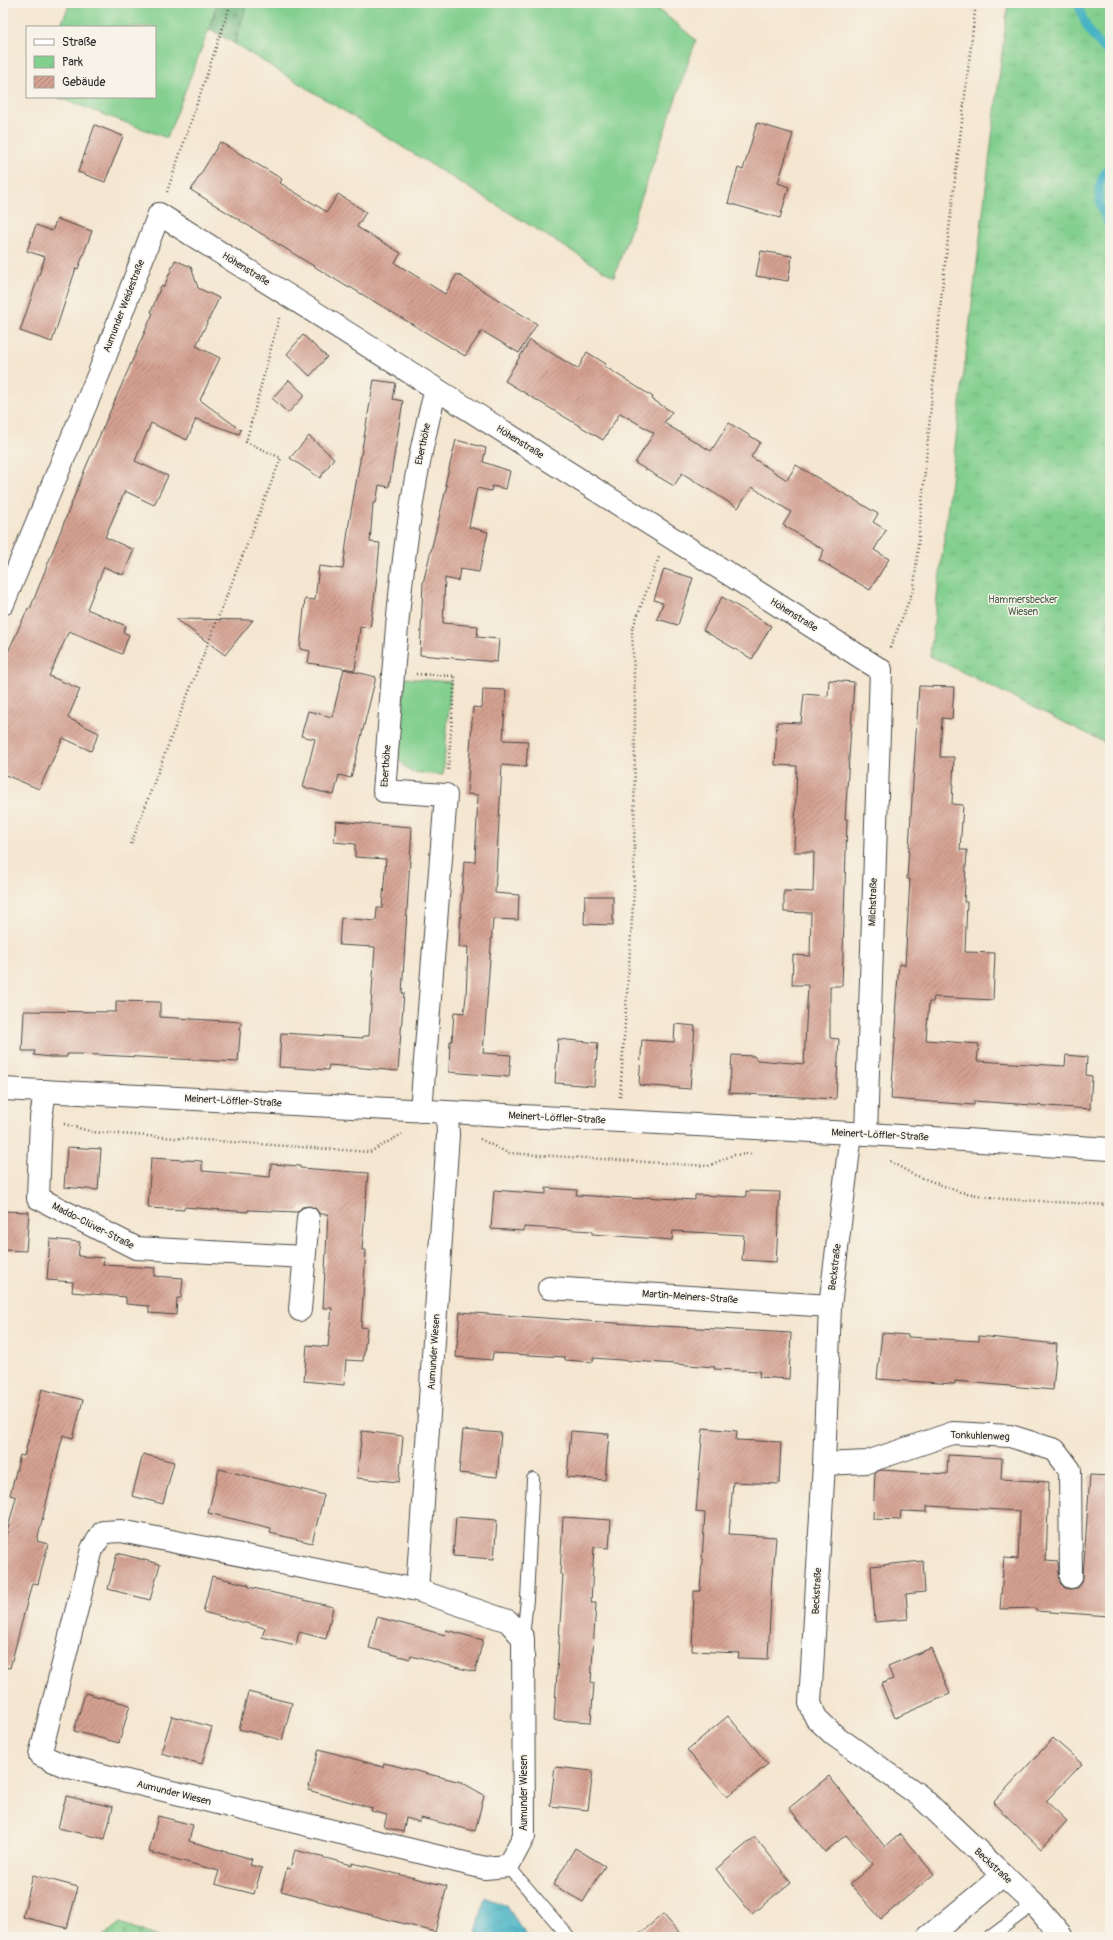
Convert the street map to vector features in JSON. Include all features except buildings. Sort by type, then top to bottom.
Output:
[{"type":"street","name":"Höhenstraße","points":[[159,214],[881,670]]},
{"type":"street","name":"Aumunder Weidestraße","points":[[3,604],[99,373],[159,214]]},
{"type":"street","name":"Eberthöhe","points":[[436,389],[423,436],[410,513],[393,672],[384,791],[446,795]]},
{"type":"street","name":"Milchstraße","points":[[858,1133],[881,670]]},
{"type":"street","points":[[420,1111],[446,795]]},
{"type":"street","name":"Meinert-Löffler-Straße","points":[[3,1089],[858,1133],[1110,1149]]},
{"type":"street","name":"Maddo-Clüver-Straße","points":[[45,1091],[41,1118],[38,1198],[136,1248],[304,1257]]},
{"type":"street","name":"Aumunder Wiesen","points":[[417,1590],[448,1135],[447,1113]]},
{"type":"street","name":"Beckstraße","points":[[858,1133],[830,1306],[824,1464],[810,1703],[816,1718],[834,1735],[920,1796],[1034,1904],[1062,1937]]},
{"type":"street","points":[[300,1310],[308,1218]]},
{"type":"street","name":"Martin-Meiners-Straße","points":[[549,1288],[830,1306]]},
{"type":"street","name":"Tonkuhlenweg","points":[[824,1464],[866,1462],[953,1433],[1010,1436],[1055,1450],[1070,1470],[1071,1577]]},
{"type":"street","name":"Aumunder Wiesen","points":[[121,1531],[417,1590],[508,1621],[523,1638],[524,1836],[508,1866],[485,1868],[65,1766],[40,1755],[92,1549],[103,1532],[121,1531]]},
{"type":"street","points":[[928,1937],[1003,1875]]},
{"type":"lane","points":[[523,1638],[527,1599],[533,1479]]},
{"type":"lane","points":[[508,1866],[568,1937]]},
{"type":"lane","points":[[990,1937],[1034,1904]]},
{"type":"path","points":[[159,214],[231,3]]},
{"type":"path","points":[[881,670],[914,588],[942,289],[976,3]]},
{"type":"path","points":[[131,844],[175,727],[281,458],[246,442],[286,294]]},
{"type":"path","points":[[618,1121],[634,890],[635,699],[632,630],[667,535]]},
{"type":"path","points":[[393,672],[455,676],[446,795]]},
{"type":"path","points":[[41,1118],[93,1132],[370,1152],[408,1132]]},
{"type":"path","points":[[448,1135],[477,1138],[508,1153],[708,1166],[733,1155],[752,1154]]},
{"type":"path","points":[[887,1159],[912,1174],[960,1192],[1002,1198],[1110,1205]]},
{"type":"green space","points":[[70,3],[217,3],[209,29],[167,138],[60,98],[156,98],[156,26],[60,26]]},
{"type":"green space","points":[[217,3],[247,3],[235,44],[209,29]]},
{"type":"green space","points":[[247,3],[651,3],[696,40],[614,277],[235,44]]},
{"type":"green space","name":"Hammersbecker Wiesen","points":[[1008,3],[1110,3],[1110,745],[930,656]]},
{"type":"green space","points":[[405,678],[451,682],[443,775],[410,772],[398,759]]},
{"type":"green space","points":[[120,1923],[159,1937],[102,1937]]},
{"type":"water","points":[[485,1897],[507,1906],[527,1937],[475,1937]]},
{"type":"waterway","points":[[1078,3],[1086,26],[1110,55]]},
{"type":"waterway","points":[[1110,166],[1104,173],[1099,188],[1100,204],[1110,228]]}]
